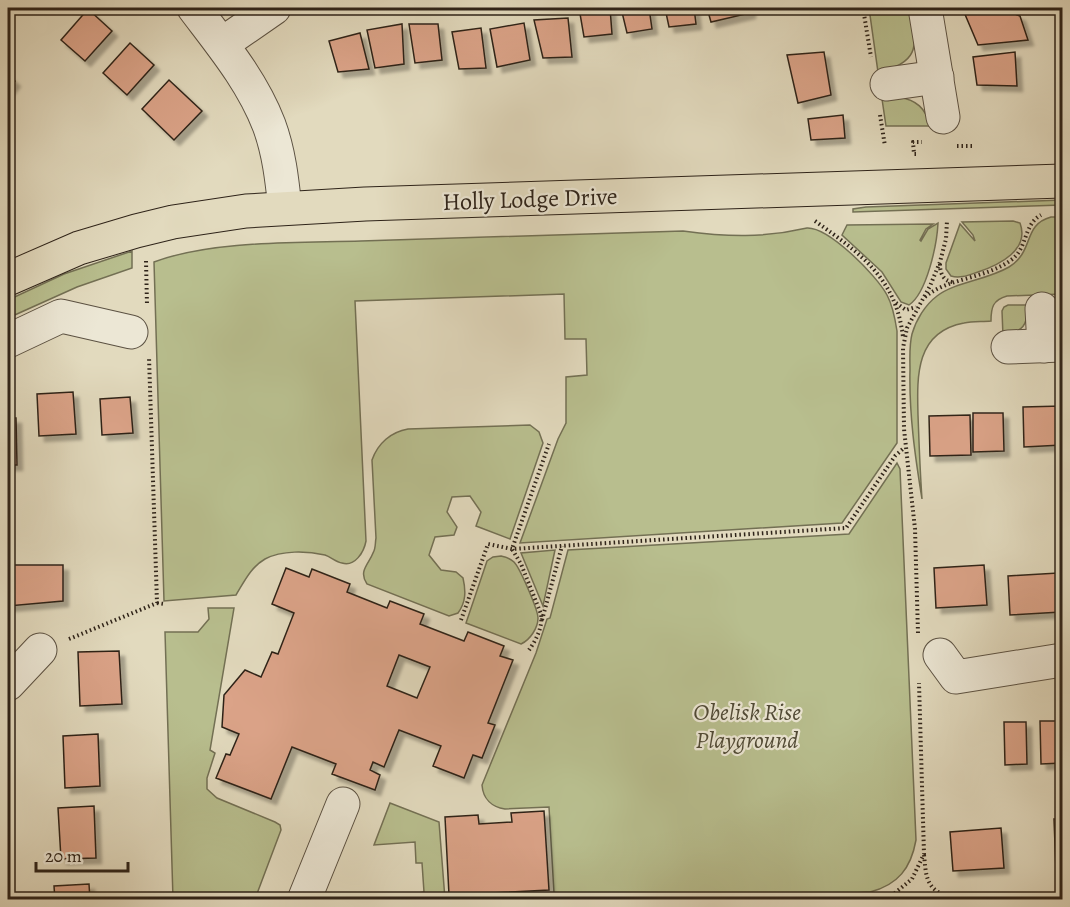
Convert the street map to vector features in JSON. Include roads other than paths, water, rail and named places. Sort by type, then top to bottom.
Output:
[{"type":"main road","name":"Holly Lodge Drive","points":[[8,279],[79,248],[136,231],[208,215],[285,208],[1062,181]]},
{"type":"street","points":[[194,8],[251,87],[270,126],[280,164],[285,208]]},
{"type":"street","points":[[222,44],[274,8]]},
{"type":"street","points":[[926,8],[943,117]]},
{"type":"street","points":[[887,84],[937,77]]},
{"type":"street","points":[[1008,347],[1053,345],[1042,309]]},
{"type":"street","points":[[8,341],[61,316],[142,331]]},
{"type":"street","points":[[8,684],[40,650]]},
{"type":"street","points":[[936,669],[1062,660]]},
{"type":"street","points":[[304,900],[343,804]]},
{"type":"park label","name":"Obelisk Rise Playground","points":[[747,726]]}]
